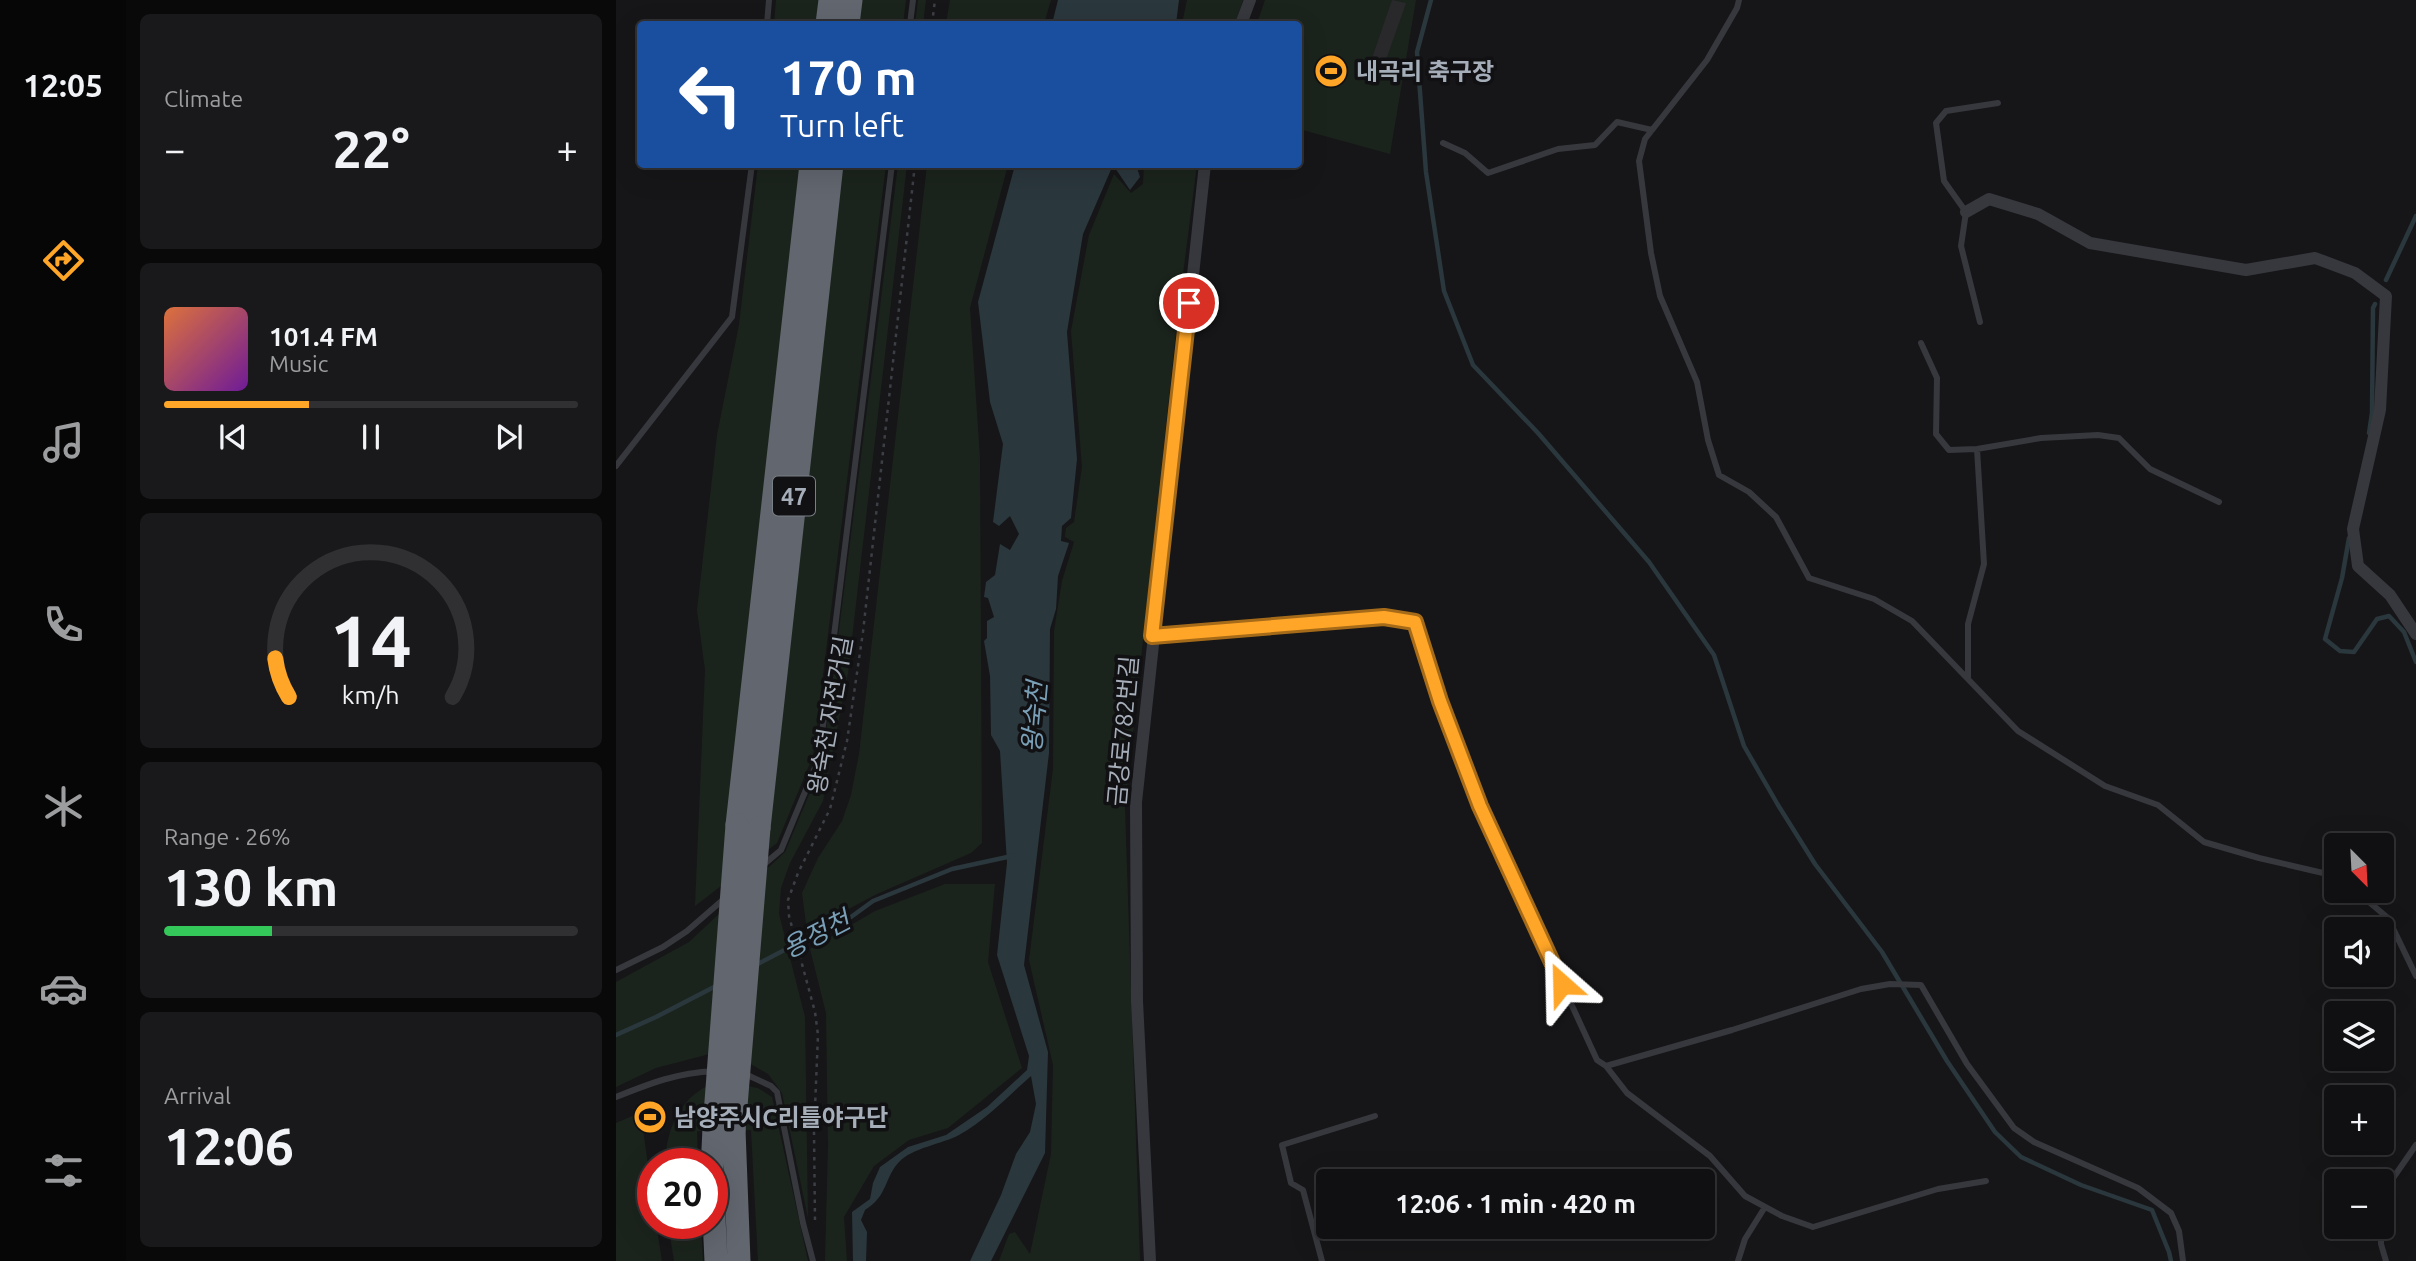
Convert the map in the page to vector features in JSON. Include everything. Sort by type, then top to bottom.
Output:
[{"type":"highway","points":[[827,21],[830,0]]},
{"type":"highway","points":[[848,21],[851,0]]},
{"type":"highway","name":"47","points":[[739,1261],[724,1129],[748,826],[811,168]]},
{"type":"highway","name":"47","points":[[748,826],[831,168]]},
{"type":"highway","name":"47","points":[[719,1148],[724,1129]]},
{"type":"highway","name":"47","points":[[715,1239],[716,1261]]},
{"type":"street","points":[[1242,21],[1250,0]]},
{"type":"street","name":"금강로782번길","points":[[1150,1261],[1136,1001],[1136,802],[1205,168]]},
{"type":"street","points":[[1966,212],[1989,199],[2038,214],[2090,243],[2246,270],[2315,257],[2355,272],[2386,296],[2380,410],[2353,530],[2358,566],[2390,595],[2416,634]]},
{"type":"lane","points":[[766,21],[769,0]]},
{"type":"lane","points":[[910,21],[913,0]]},
{"type":"lane","points":[[1739,0],[1707,60],[1645,139],[1639,161],[1651,253],[1660,296],[1697,382],[1708,440],[1719,475],[1749,492],[1776,517],[1809,578],[1874,599],[1912,621],[2018,731],[2105,786],[2158,805],[2204,842],[2324,873]]},
{"type":"lane","points":[[1980,322],[1961,246],[1966,212],[1944,181],[1936,123],[1946,111],[1998,103]]},
{"type":"lane","points":[[1443,143],[1465,153],[1488,173],[1558,149],[1595,145],[1617,122],[1651,130]]},
{"type":"lane","points":[[616,466],[732,317],[751,168]]},
{"type":"lane","points":[[750,877],[780,850],[819,758],[892,168]]},
{"type":"lane","points":[[1921,343],[1937,378],[1936,434],[1949,450],[1977,449],[2041,438],[2098,435],[2119,438],[2150,469],[2219,502]]},
{"type":"lane","points":[[1968,677],[1968,624],[1984,564],[1977,449]]},
{"type":"lane","points":[[1152,636],[1384,617],[1415,622],[1440,701],[1480,806],[1597,1060],[1606,1066],[1627,1093],[1710,1156],[1745,1196],[1782,1216],[1813,1227],[1938,1189],[1986,1181]]},
{"type":"lane","points":[[616,970],[663,947],[688,931],[739,886]]},
{"type":"lane","points":[[2370,903],[2388,918],[2416,976]]},
{"type":"lane","points":[[1606,1066],[1861,989],[1890,984],[1921,985],[1967,1064],[2014,1128],[2034,1142],[2138,1188],[2171,1213],[2179,1231],[2183,1261]]},
{"type":"lane","points":[[616,1097],[659,1079],[700,1072],[744,1073],[771,1086],[777,1092],[813,1261]]},
{"type":"lane","points":[[1322,1261],[1304,1190],[1291,1183],[1282,1144],[1375,1116]]},
{"type":"lane","points":[[2394,1177],[2416,1145]]},
{"type":"lane","points":[[1738,1261],[1745,1239],[1765,1207]]},
{"type":"lane","points":[[2381,1239],[2386,1261]]},
{"type":"path","points":[[932,21],[935,0]]},
{"type":"path","name":"왕숙천 자전거길","points":[[815,1222],[814,1132],[818,1035],[788,900],[831,809],[847,741],[863,632],[915,168]]},
{"type":"shaded area","points":[[776,0],[906,0],[903,21],[774,21]]},
{"type":"shaded area","points":[[918,0],[926,0],[923,21],[915,21]]},
{"type":"shaded area","points":[[950,0],[1051,0],[1045,21],[946,21]]},
{"type":"shaded area","points":[[1187,0],[1243,0],[1236,21],[1183,21]]},
{"type":"shaded area","points":[[1265,0],[1416,0],[1390,154],[1302,130],[1302,21],[1258,21]]},
{"type":"shaded area","points":[[758,168],[886,168],[813,756],[777,843],[695,906],[705,670],[697,610],[717,435],[739,325]]},
{"type":"shaded area","points":[[898,168],[907,168],[848,673],[823,801],[790,863],[781,888],[779,914],[805,1017],[808,1218],[782,1093],[768,1074],[721,1051],[656,1068],[616,1087],[616,982],[689,942],[785,852],[822,764]]},
{"type":"shaded area","points":[[927,168],[1007,168],[970,308],[980,458],[982,843],[971,853],[877,894],[807,931],[802,893],[818,858],[842,821],[851,795],[859,754]]},
{"type":"shaded area","points":[[1144,168],[1197,168],[1178,313],[1125,808],[1140,1261],[999,1261],[1009,1234],[1015,1232],[1030,1254],[1051,1154],[1053,1065],[1029,960],[1053,769],[1054,631],[1062,581],[1074,542],[1065,537],[1066,528],[1074,522],[1082,467],[1071,331],[1089,235],[1114,174],[1131,193],[1143,184]]},
{"type":"shaded area","points":[[945,884],[995,884],[988,962],[1022,1068],[948,1128],[909,1140],[874,1166],[844,1217],[847,1261],[825,1261],[828,1145],[826,1013],[810,949],[875,911]]},
{"type":"shaded area","points":[[729,1083],[758,1088],[772,1097],[808,1261],[758,1261],[751,1130],[697,1131],[698,1148],[667,1148],[671,1129],[682,1108],[698,1092],[715,1084]]},
{"type":"shaded area","points":[[637,1114],[641,1116],[646,1148],[637,1148],[637,1239],[659,1239],[662,1261],[616,1261],[616,1123]]},
{"type":"shaded area","points":[[671,1239],[702,1239],[703,1261],[674,1261]]},
{"type":"water","points":[[1058,0],[1179,0],[1176,21],[1053,21]]},
{"type":"water","name":"왕숙천","points":[[1014,168],[1112,168],[1083,234],[1067,332],[1077,459],[1071,518],[1062,526],[1061,541],[1069,543],[1058,576],[1056,609],[1050,629],[1049,753],[1024,965],[1048,1052],[1045,1153],[991,1261],[970,1261],[1001,1195],[1016,1154],[1030,1132],[1036,1104],[1031,1076],[969,1129],[911,1153],[899,1162],[882,1193],[865,1210],[861,1220],[867,1232],[866,1261],[853,1261],[852,1212],[870,1199],[880,1167],[908,1147],[946,1135],[987,1107],[1027,1070],[1029,1056],[997,955],[1007,863],[1000,751],[991,735],[990,676],[984,641],[987,638],[987,621],[994,617],[988,598],[984,597],[986,582],[995,575],[1000,544],[1010,550],[1019,534],[1010,516],[999,526],[993,522],[1003,444],[990,402],[978,302]]},
{"type":"water","points":[[1115,168],[1137,168],[1140,177],[1130,190]]},
{"type":"building","points":[[1392,0],[1406,3],[1383,68],[1370,64]]},
{"type":"waterway","points":[[1431,0],[1417,52],[1426,172],[1444,291],[1473,365],[1538,433],[1649,562],[1714,655],[1744,746],[1778,805],[1815,864],[1882,952],[1947,1061],[1995,1132],[2021,1157],[2081,1185],[2152,1210],[2171,1261]]},
{"type":"waterway","points":[[2386,280],[2416,216]]},
{"type":"waterway","points":[[2369,433],[2375,304]]},
{"type":"waterway","points":[[2349,538],[2342,578],[2325,639],[2340,651],[2354,652],[2377,619],[2389,616],[2404,632],[2416,662]]},
{"type":"waterway","name":"용정천","points":[[754,966],[851,917],[873,901],[952,869],[1012,856]]},
{"type":"waterway","name":"용정천","points":[[616,1035],[716,986]]},
{"type":"place","name":"내곡리 축구장","points":[[1331,71]]},
{"type":"place","name":"남양주시C리틀야구단","points":[[650,1117]]},
{"type":"route","points":[[1189,303],[1152,636],[1384,617],[1415,622],[1440,701],[1480,806],[1562,984]]}]
